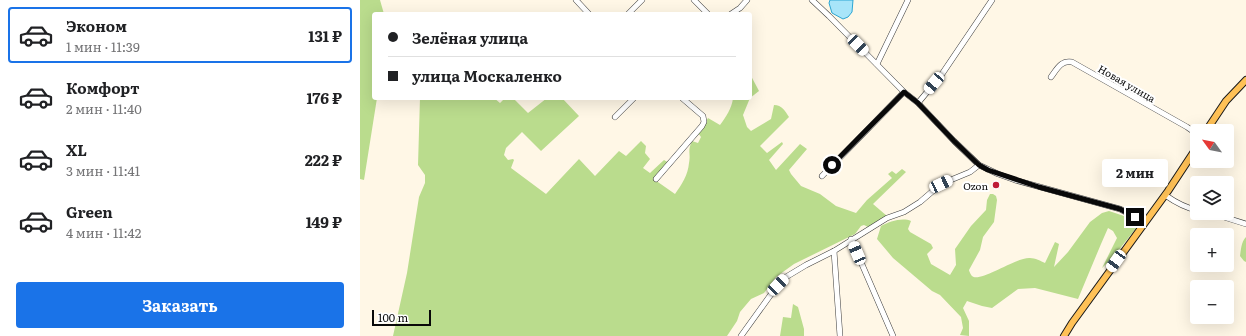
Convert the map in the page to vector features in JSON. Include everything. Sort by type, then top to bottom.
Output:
[{"type":"main road","points":[[1211,124],[1226,101],[1246,80]]},
{"type":"main road","points":[[1064,336],[1125,248],[1165,195],[1190,158]]},
{"type":"street","points":[[576,0],[587,12]]},
{"type":"street","points":[[630,12],[642,0]]},
{"type":"street","points":[[694,0],[706,12]]},
{"type":"street","points":[[734,12],[747,0]]},
{"type":"street","points":[[812,0],[904,92],[918,103],[979,165],[1015,180],[1120,209],[1135,217],[1142,227]]},
{"type":"street","points":[[877,64],[908,0]]},
{"type":"street","points":[[918,103],[942,74],[992,0]]},
{"type":"street","name":"Новая улица","points":[[1051,77],[1064,62],[1072,62],[1190,129]]},
{"type":"street","points":[[822,176],[904,92]]},
{"type":"street","points":[[615,118],[632,100]]},
{"type":"street","points":[[656,179],[704,122],[703,116],[684,100]]},
{"type":"street","points":[[741,336],[772,293],[786,277],[834,251],[851,239],[887,218],[904,212],[920,202],[941,184],[970,172],[979,165]]},
{"type":"street","points":[[1165,195],[1190,209]]},
{"type":"street","points":[[1233,220],[1246,224]]},
{"type":"street","points":[[851,239],[893,336]]},
{"type":"street","points":[[834,251],[840,336]]},
{"type":"green space","points":[[360,0],[380,0],[383,12],[372,12],[372,100],[377,100],[364,180],[360,179]]},
{"type":"green space","points":[[752,78],[759,91],[752,96]]},
{"type":"green space","points":[[420,100],[496,100],[500,103],[503,100],[515,100],[528,113],[544,100],[564,100],[579,116],[541,151],[522,132],[506,148],[504,155],[508,160],[514,160],[511,168],[546,194],[579,159],[595,176],[619,151],[626,156],[641,141],[646,146],[645,153],[650,159],[643,168],[650,173],[664,160],[669,163],[655,180],[675,194],[687,172],[692,141],[698,143],[701,137],[698,133],[708,118],[720,125],[730,109],[732,100],[749,100],[743,115],[747,127],[751,131],[771,119],[774,105],[783,109],[789,117],[760,146],[767,153],[782,142],[783,144],[769,160],[776,170],[800,144],[807,149],[789,170],[791,174],[801,186],[820,194],[836,206],[856,213],[867,200],[892,178],[888,174],[892,171],[896,174],[902,169],[906,172],[873,204],[887,216],[868,227],[864,225],[861,226],[855,234],[794,264],[776,277],[764,293],[751,299],[740,312],[737,321],[727,336],[393,336],[407,273],[419,197],[425,183],[425,175],[418,165]]},
{"type":"green space","points":[[990,194],[996,196],[997,200],[994,222],[983,237],[980,250],[969,270],[972,276],[976,277],[1024,259],[1034,258],[1045,263],[1055,242],[1059,244],[1054,267],[1068,252],[1090,222],[1102,213],[1109,211],[1130,218],[1137,227],[1114,256],[1102,268],[1117,238],[1113,231],[1108,228],[1078,299],[1035,288],[1018,289],[992,308],[967,301],[963,308],[969,321],[969,336],[960,335],[963,328],[961,317],[940,295],[932,291],[893,258],[877,239],[881,226],[900,220],[911,221],[908,229],[910,232],[931,244],[933,248],[927,254],[931,264],[950,275],[956,265],[955,249],[971,226],[986,210],[987,200]]},
{"type":"green space","points":[[1246,237],[1246,262],[1240,256],[1242,244]]},
{"type":"green space","points":[[793,304],[798,307],[804,329],[804,336],[780,336],[783,317],[791,318]]},
{"type":"water","points":[[830,0],[853,0],[852,12],[848,17],[843,19],[832,13],[829,3]]},
{"type":"place","name":"Ozon","points":[[996,185]]},
{"type":"route","points":[[832,165],[904,92],[918,103],[979,165],[988,170],[1039,187],[1120,209],[1135,217]]}]
